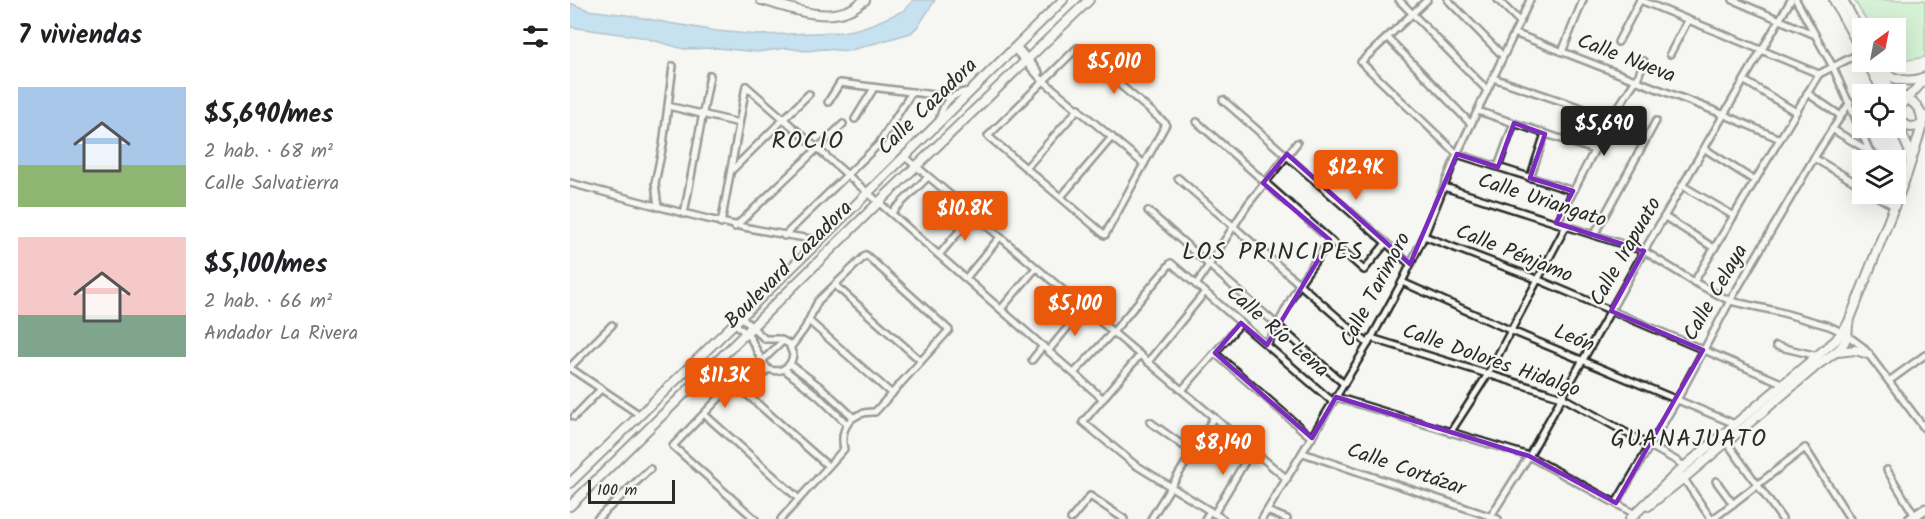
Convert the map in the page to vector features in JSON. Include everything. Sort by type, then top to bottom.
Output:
[{"type":"main road","points":[[1912,517],[1925,509]]},
{"type":"street","points":[[761,0],[811,13],[830,15],[849,10],[865,0]]},
{"type":"street","name":"Calle Cazadora","points":[[820,240],[1063,0]]},
{"type":"street","name":"Calle Cazadora","points":[[879,202],[1089,0]]},
{"type":"street","points":[[1399,0],[1487,90]]},
{"type":"street","points":[[1427,0],[1361,62],[1457,154],[1574,191]]},
{"type":"street","points":[[1448,0],[1503,56]]},
{"type":"street","points":[[1498,0],[1520,22]]},
{"type":"street","name":"Calle Tarimoro","points":[[1262,519],[1370,341],[1402,282],[1424,236],[1457,154],[1530,0]]},
{"type":"street","points":[[1562,52],[1583,0]]},
{"type":"street","points":[[1618,42],[1640,0],[1819,74]]},
{"type":"street","points":[[1733,0],[1815,35]]},
{"type":"street","name":"Calle Irapuato","points":[[1490,518],[1529,456],[1644,251],[1791,0]]},
{"type":"street","points":[[1796,0],[1833,67],[1869,150]]},
{"type":"street","points":[[1834,0],[1852,33]]},
{"type":"street","points":[[1843,0],[1852,18]]},
{"type":"street","points":[[1670,54],[1688,20]]},
{"type":"street","name":"Calle Nueva","points":[[1514,33],[1725,115],[1780,140]]},
{"type":"street","points":[[1387,37],[1471,124]]},
{"type":"street","points":[[1015,47],[1045,80],[1144,164]]},
{"type":"street","points":[[1077,48],[1166,124],[1105,235],[988,136],[1045,80],[1077,48]]},
{"type":"street","points":[[1694,282],[1819,74],[1852,58]]},
{"type":"street","points":[[1557,223],[1611,118],[1636,80],[1644,61]]},
{"type":"street","points":[[657,207],[655,183],[673,66]]},
{"type":"street","points":[[1882,72],[1889,86],[1917,105],[1922,115],[1924,130]]},
{"type":"street","points":[[1884,72],[1904,81],[1925,78]]},
{"type":"street","points":[[684,214],[710,75]]},
{"type":"street","points":[[1493,78],[1611,118]]},
{"type":"street","points":[[1907,99],[1925,78]]},
{"type":"street","points":[[1745,81],[1796,112]]},
{"type":"street","points":[[828,102],[840,83],[950,97]]},
{"type":"street","points":[[721,224],[746,86],[1103,399]]},
{"type":"street","points":[[855,119],[874,88]]},
{"type":"street","points":[[939,122],[942,108],[950,97],[971,90]]},
{"type":"street","points":[[784,236],[878,145],[912,92]]},
{"type":"street","points":[[1807,93],[1841,116]]},
{"type":"street","points":[[730,173],[809,94]]},
{"type":"street","points":[[1223,100],[1410,264]]},
{"type":"street","name":"Calle Celaya","points":[[1616,503],[1677,400],[1730,301],[1814,158],[1850,102]]},
{"type":"street","points":[[668,106],[739,123]]},
{"type":"street","points":[[1026,168],[1079,108]]},
{"type":"street","points":[[1478,111],[1594,150]]},
{"type":"street","points":[[1837,352],[1924,130],[1925,116]]},
{"type":"street","points":[[1594,235],[1656,121]]},
{"type":"street","points":[[1197,122],[1263,183],[1364,270],[1386,243]]},
{"type":"street","points":[[1498,167],[1514,123]]},
{"type":"street","points":[[735,227],[843,124]]},
{"type":"street","points":[[1906,126],[1924,130]]},
{"type":"street","points":[[1832,129],[1867,150]]},
{"type":"street","points":[[1530,178],[1545,134]]},
{"type":"street","points":[[1060,197],[1112,137]]},
{"type":"street","points":[[1904,138],[1909,150],[1910,165]]},
{"type":"street","points":[[1196,285],[1263,183],[1297,143]]},
{"type":"street","points":[[1704,149],[1755,181]]},
{"type":"street","points":[[904,156],[1287,479]]},
{"type":"street","points":[[1814,158],[1852,180]]},
{"type":"street","points":[[891,213],[928,177]]},
{"type":"street","name":"Calle Dolores Hidalgo","points":[[1178,178],[1299,284],[1370,341],[1562,397],[1649,446],[1684,472],[1712,519]]},
{"type":"street","points":[[570,183],[721,224],[820,240]]},
{"type":"street","points":[[1683,186],[1734,216]]},
{"type":"street","name":"Calle Uriangato","points":[[1444,187],[1644,251],[1730,301],[1776,311],[1845,333],[1868,354],[1925,429]]},
{"type":"street","name":"Boulevard Cazadora","points":[[570,506],[879,202]]},
{"type":"street","points":[[1148,211],[1344,384]]},
{"type":"street","points":[[939,255],[973,215]]},
{"type":"street","points":[[1665,217],[1714,248]]},
{"type":"street","points":[[1450,433],[1488,374],[1566,226]]},
{"type":"street","name":"Calle Pénjamo","points":[[1424,236],[1539,280],[1787,385]]},
{"type":"street","points":[[966,278],[1000,237]]},
{"type":"street","name":"Boulevard Cazadora","points":[[570,483],[820,240]]},
{"type":"street","points":[[1267,345],[1299,284],[1330,240]]},
{"type":"street","points":[[781,519],[844,449],[842,441],[847,424],[853,417],[875,412],[949,330],[866,255],[818,301],[809,321],[791,347]]},
{"type":"street","name":"Calle Río Lena","points":[[1113,331],[1171,263],[1267,345],[1335,399]]},
{"type":"street","points":[[1001,309],[1036,268]]},
{"type":"street","name":"León","points":[[1402,282],[1512,331],[1735,424]]},
{"type":"street","points":[[835,285],[921,361]]},
{"type":"street","points":[[1148,362],[1205,292]]},
{"type":"street","points":[[1048,351],[1084,308]]},
{"type":"street","points":[[738,320],[748,330],[765,339],[783,340],[791,347],[793,356],[790,364],[776,371],[768,369],[748,330]]},
{"type":"street","points":[[809,321],[892,394]]},
{"type":"street","points":[[1182,390],[1241,323]]},
{"type":"street","points":[[612,325],[570,368],[639,416]]},
{"type":"street","points":[[1074,373],[1113,331]]},
{"type":"street","points":[[1335,399],[1529,456],[1616,503],[1633,517],[1644,507],[1649,506],[1684,472],[1845,333]]},
{"type":"street","points":[[762,361],[783,340]]},
{"type":"street","points":[[1032,360],[1042,346]]},
{"type":"street","points":[[1776,346],[1818,356]]},
{"type":"street","points":[[1725,438],[1735,424],[1787,385],[1837,352],[1856,350],[1868,354]]},
{"type":"street","points":[[1215,353],[1312,438]]},
{"type":"street","points":[[1140,355],[1083,422],[1134,464],[1223,519]]},
{"type":"street","points":[[1889,381],[1925,355]]},
{"type":"street","points":[[790,364],[823,389],[853,417]]},
{"type":"street","points":[[755,519],[673,446],[721,396],[742,390],[768,369]]},
{"type":"street","points":[[784,369],[818,394],[847,424]]},
{"type":"street","points":[[574,417],[601,389]]},
{"type":"street","points":[[742,390],[828,466]]},
{"type":"street","points":[[704,414],[799,499]]},
{"type":"street","points":[[1150,519],[1214,417]]},
{"type":"street","points":[[1150,422],[1192,452]]},
{"type":"street","points":[[1725,438],[1782,519]]},
{"type":"street","points":[[1712,519],[1805,448],[1850,519]]},
{"type":"street","points":[[1205,519],[1212,512],[1252,450]]},
{"type":"street","name":"Calle Cortázar","points":[[1303,453],[1498,519]]},
{"type":"street","points":[[597,519],[650,469]]},
{"type":"street","points":[[1887,470],[1912,517]]},
{"type":"street","points":[[1716,481],[1733,504]]},
{"type":"street","points":[[1071,519],[1090,496],[1124,519]]},
{"type":"street","points":[[1267,511],[1272,519]]},
{"type":"street","points":[[1267,511],[1287,519]]},
{"type":"highlighted area","points":[[1514,123],[1545,134],[1530,178],[1573,191],[1556,223],[1644,251],[1611,311],[1703,350],[1616,503],[1529,456],[1336,397],[1312,438],[1215,353],[1241,323],[1267,345],[1330,240],[1263,183],[1287,154],[1410,264],[1457,154],[1498,167]]},
{"type":"green space","points":[[1854,0],[1925,0],[1925,57],[1906,60],[1906,18],[1865,18]]},
{"type":"water","points":[[913,0],[935,0],[911,33],[848,51],[824,49],[805,51],[787,48],[758,52],[716,48],[684,49],[641,37],[570,27],[570,3],[588,10],[717,31],[759,35],[842,32],[873,24],[905,10]]},
{"type":"district","name":"ROCIO","points":[[808,141]]},
{"type":"district","name":"LOS PRINCIPES","points":[[1273,252]]},
{"type":"district","name":"GUANAJUATO","points":[[1689,439]]}]
